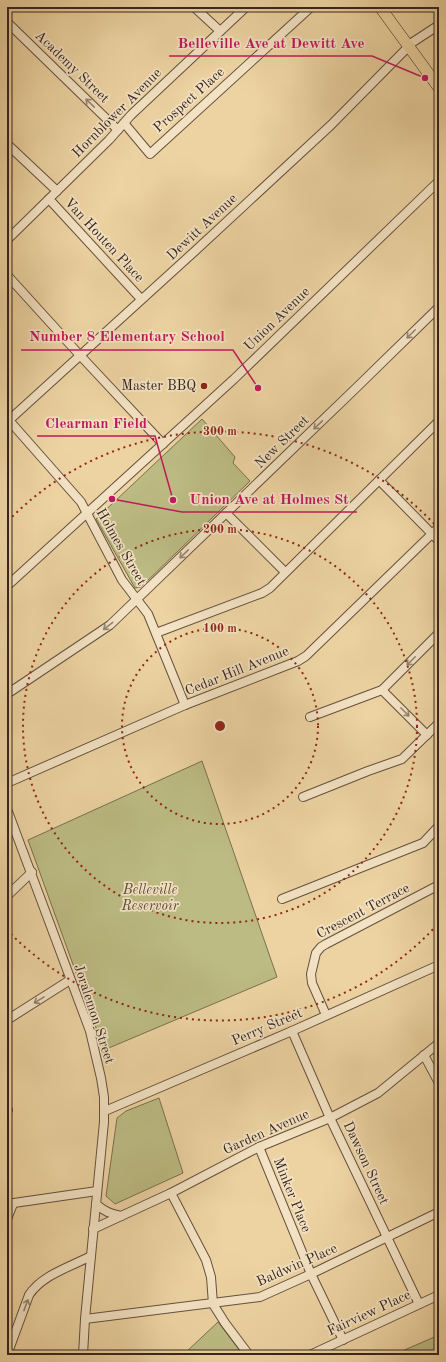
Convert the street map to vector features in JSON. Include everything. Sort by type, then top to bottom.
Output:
[{"type":"main road","points":[[380,7],[439,88]]},
{"type":"street","points":[[194,7],[220,31]]},
{"type":"street","name":"Hornblower Avenue","points":[[7,240],[109,140],[131,115],[246,7]]},
{"type":"street","name":"Prospect Place","points":[[124,123],[150,154],[311,7]]},
{"type":"street","name":"Academy Street","points":[[7,22],[118,130]]},
{"type":"street","name":"Dewitt Avenue","points":[[8,420],[196,251],[331,125],[416,39],[439,25]]},
{"type":"street","name":"Van Houten Place","points":[[7,144],[57,191]]},
{"type":"street","name":"Union Avenue","points":[[7,586],[234,379],[439,181]]},
{"type":"street","name":"Van Houten Place","points":[[49,199],[141,299]]},
{"type":"street","points":[[7,275],[163,444]]},
{"type":"street","name":"New Street","points":[[7,694],[110,625],[439,307]]},
{"type":"street","name":"Holmes Street","points":[[8,420],[81,502],[122,580],[148,614],[185,705]]},
{"type":"street","points":[[156,633],[262,593],[270,588],[439,421]]},
{"type":"street","points":[[379,480],[439,541]]},
{"type":"street","points":[[226,513],[285,572]]},
{"type":"street","name":"Cedar Hill Avenue","points":[[7,782],[185,705],[298,661],[306,656],[439,527]]},
{"type":"street","points":[[310,717],[382,690],[439,633]]},
{"type":"street","points":[[382,690],[427,735]]},
{"type":"street","points":[[303,797],[402,759],[439,723]]},
{"type":"street","name":"Joralemon Street","points":[[7,809],[32,872],[70,980],[90,1031],[101,1078],[105,1111],[98,1191],[90,1256],[83,1355]]},
{"type":"street","points":[[282,899],[423,843],[439,826]]},
{"type":"street","points":[[7,896],[32,872]]},
{"type":"street","name":"Crescent Terrace","points":[[326,1015],[311,978],[315,957],[318,950],[326,944],[439,885]]},
{"type":"street","name":"Perry Street","points":[[105,1111],[292,1031],[439,965]]},
{"type":"street","points":[[7,1020],[70,980]]},
{"type":"street","name":"Dawson Street","points":[[292,1031],[330,1118],[419,1304]]},
{"type":"street","name":"Garden Avenue","points":[[93,1229],[171,1193],[259,1147],[330,1118],[378,1093],[439,1042]]},
{"type":"street","points":[[424,1055],[439,1083]]},
{"type":"street","name":"Minker Place","points":[[259,1147],[311,1274],[342,1340]]},
{"type":"street","points":[[7,1219],[10,1204],[98,1191]]},
{"type":"street","points":[[171,1193],[207,1265],[211,1278],[214,1304],[225,1323],[249,1355]]},
{"type":"street","points":[[96,1204],[110,1214],[121,1216]]},
{"type":"street","name":"Baldwin Place","points":[[85,1319],[214,1304],[260,1297],[439,1212]]},
{"type":"street","points":[[7,1355],[29,1295],[33,1290],[44,1280],[90,1256]]},
{"type":"street","name":"Fairview Place","points":[[310,1355],[439,1295]]},
{"type":"green space","points":[[202,419],[235,457],[233,463],[250,481],[141,587],[135,588],[96,519]]},
{"type":"green space","name":"Belleville Reservoir","points":[[202,761],[277,977],[104,1050],[28,840]]},
{"type":"green space","points":[[159,1098],[183,1173],[115,1204],[106,1196],[117,1118],[126,1111]]},
{"type":"green space","points":[[218,1322],[243,1355],[181,1355],[185,1353]]},
{"type":"green space","points":[[439,1335],[439,1355],[393,1355]]},
{"type":"place","name":"Belleville Ave at Dewitt Ave","points":[[425,78]]},
{"type":"place","name":"Master BBQ","points":[[204,386]]},
{"type":"place","name":"Number 8 Elementary School","points":[[258,388]]},
{"type":"place","name":"Union Ave at Holmes St","points":[[112,499]]},
{"type":"place","name":"Clearman Field","points":[[173,500]]}]
